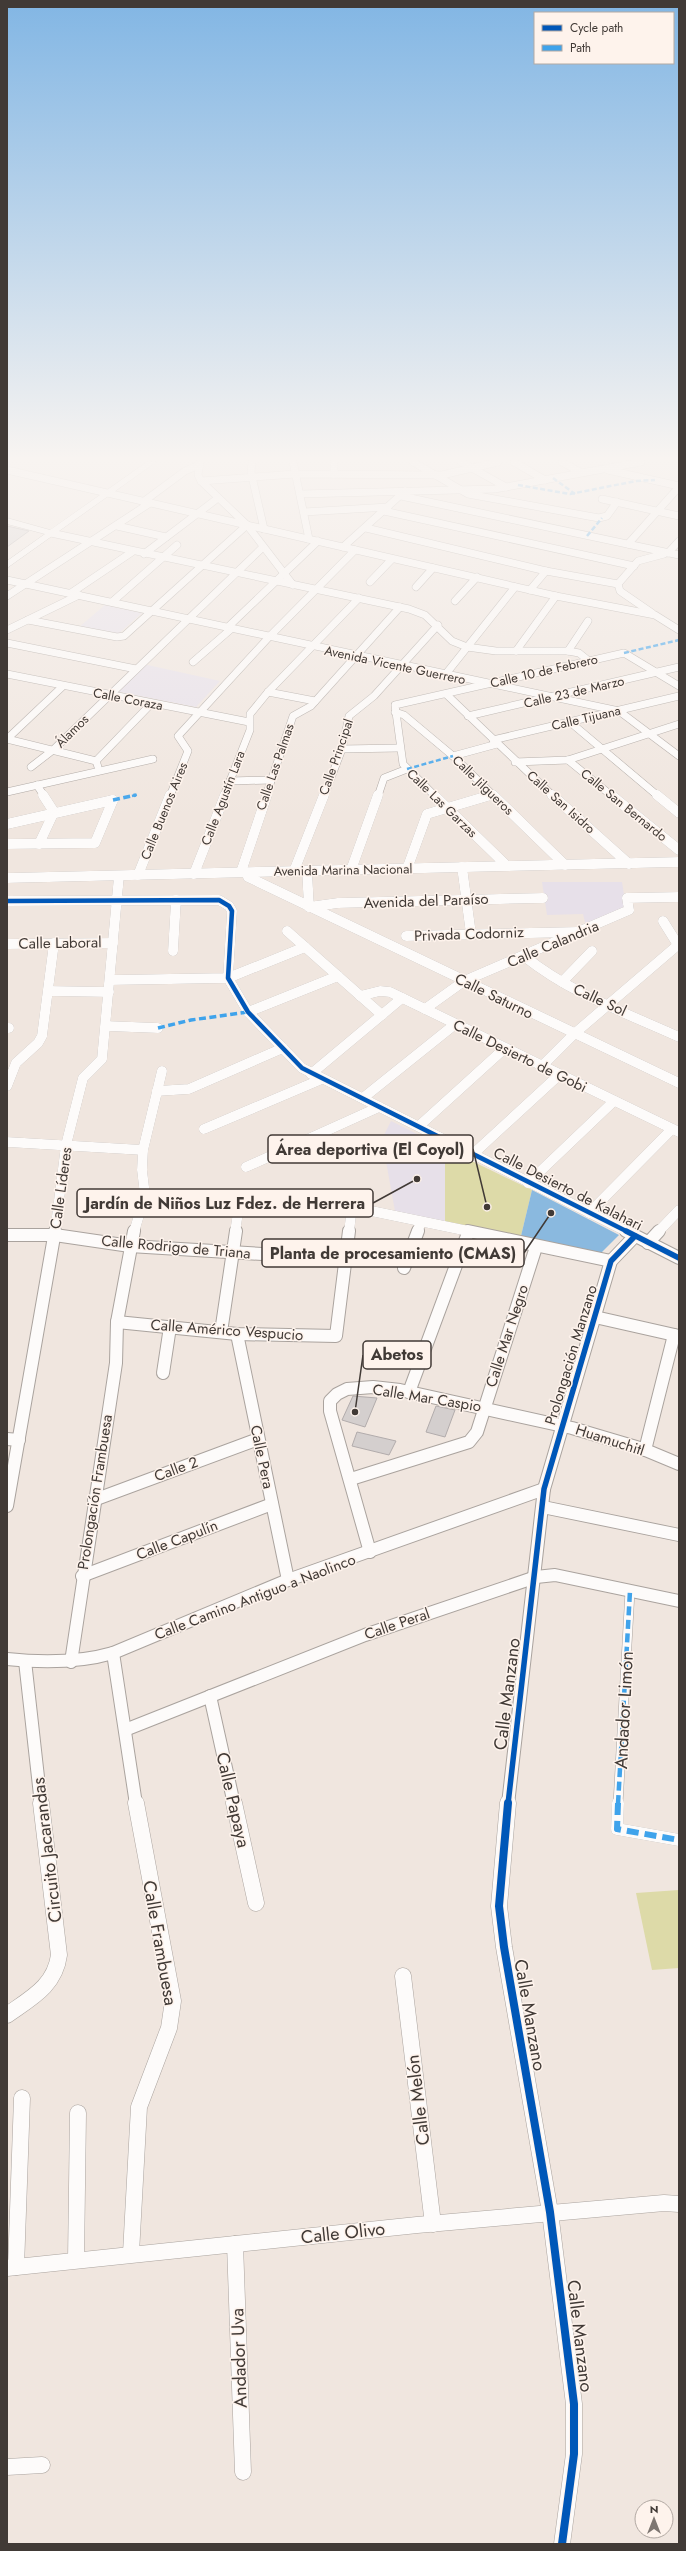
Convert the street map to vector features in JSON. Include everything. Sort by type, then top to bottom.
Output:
[{"type":"street","name":"Avenida Vicente Guerrero","points":[[12,581],[310,647],[401,664],[550,698],[619,711]]},
{"type":"street","points":[[7,596],[32,581]]},
{"type":"street","points":[[71,593],[89,581]]},
{"type":"street","points":[[112,602],[135,581]]},
{"type":"street","points":[[28,620],[120,637],[184,581]]},
{"type":"street","name":"Álamos","points":[[31,767],[53,750],[226,581]]},
{"type":"street","points":[[274,581],[400,607],[425,615],[438,625],[452,641],[467,647],[484,650],[568,651],[579,654],[589,661]]},
{"type":"street","points":[[193,662],[229,629],[274,581]]},
{"type":"street","points":[[290,581],[293,585]]},
{"type":"street","points":[[199,713],[269,637],[326,581]]},
{"type":"street","points":[[416,587],[421,581]]},
{"type":"street","points":[[454,601],[473,581]]},
{"type":"street","points":[[492,581],[556,596],[655,615]]},
{"type":"street","points":[[530,590],[538,581]]},
{"type":"street","points":[[602,581],[618,584]]},
{"type":"street","points":[[618,584],[620,591],[679,630]]},
{"type":"street","points":[[445,675],[515,587]]},
{"type":"street","points":[[7,630],[79,595]]},
{"type":"street","points":[[516,651],[556,596]]},
{"type":"street","name":"Calle Agustín Lara","points":[[194,874],[250,730],[250,714],[268,692],[358,598]]},
{"type":"street","name":"Calle Las Palmas","points":[[240,872],[293,716],[307,709],[315,701],[400,607]]},
{"type":"street","points":[[568,651],[588,621]]},
{"type":"street","name":"Calle Principal","points":[[294,871],[342,749],[349,716],[374,696],[401,664],[438,625]]},
{"type":"street","points":[[7,643],[136,669]]},
{"type":"street","name":"Calle 10 de Febrero","points":[[395,708],[486,684],[624,653],[657,672]]},
{"type":"street","name":"Calle 23 de Marzo","points":[[468,716],[679,667]]},
{"type":"street","points":[[657,672],[679,686]]},
{"type":"street","name":"Calle Coraza","points":[[7,674],[151,704],[249,722]]},
{"type":"street","points":[[7,739],[63,686]]},
{"type":"street","points":[[268,692],[315,701]]},
{"type":"street","name":"Calle San Isidro","points":[[446,694],[515,762],[629,864]]},
{"type":"street","name":"Calle Tijuana","points":[[453,756],[495,742],[570,722],[679,696]]},
{"type":"street","points":[[96,761],[151,704]]},
{"type":"street","name":"Calle Las Garzas","points":[[395,708],[401,760],[408,769],[507,866]]},
{"type":"street","name":"Calle Jilgueros","points":[[395,708],[453,756],[565,865]]},
{"type":"street","points":[[619,711],[679,756]]},
{"type":"street","name":"Calle Buenos Aires","points":[[138,875],[188,750],[178,736],[199,713]]},
{"type":"street","points":[[570,722],[679,813]]},
{"type":"street","points":[[515,762],[568,760],[679,724]]},
{"type":"street","points":[[7,739],[96,761]]},
{"type":"street","points":[[342,749],[399,748]]},
{"type":"street","points":[[7,792],[153,759]]},
{"type":"street","name":"Calle San Bernardo","points":[[568,760],[679,850]]},
{"type":"street","points":[[96,761],[99,772]]},
{"type":"street","points":[[351,870],[380,786],[387,775],[408,769]]},
{"type":"street","points":[[230,781],[271,780]]},
{"type":"street","points":[[37,785],[54,812]]},
{"type":"street","points":[[407,869],[427,814],[493,794]]},
{"type":"street","points":[[7,824],[54,812],[112,800],[95,843],[7,844]]},
{"type":"street","points":[[39,844],[54,812]]},
{"type":"street","name":"Avenida Marina Nacional","points":[[7,878],[679,862]]},
{"type":"street","points":[[462,867],[471,934]]},
{"type":"street","points":[[307,871],[309,907]]},
{"type":"street","name":"Calle Líderes","points":[[7,1506],[55,1235],[66,1145],[83,1078],[102,1059],[111,980],[119,876]]},
{"type":"street","name":"Calle Saturno","points":[[248,877],[679,1083]]},
{"type":"street","name":"Calle Calandria","points":[[425,1009],[464,981],[629,910],[627,898],[679,896]]},
{"type":"street","name":"Avenida del Paraíso","points":[[309,907],[338,903],[544,898]]},
{"type":"street","points":[[7,901],[215,899],[231,908],[228,978]]},
{"type":"street","points":[[173,951],[176,900]]},
{"type":"street","points":[[542,1066],[574,1034],[610,1005],[678,945],[663,921]]},
{"type":"street","points":[[286,931],[382,1015]]},
{"type":"street","name":"Privada Codorniz","points":[[406,936],[580,932]]},
{"type":"street","points":[[7,1086],[16,1063],[38,1043],[42,1036],[54,943]]},
{"type":"street","name":"Calle Laboral","points":[[7,944],[113,943]]},
{"type":"street","points":[[111,980],[228,978],[304,947]]},
{"type":"street","points":[[562,982],[592,951]]},
{"type":"street","name":"Calle Sol","points":[[524,956],[539,969],[562,982],[679,1036]]},
{"type":"street","points":[[248,1012],[338,976]]},
{"type":"street","name":"Calle Desierto de Kalahari","points":[[228,978],[248,1012],[311,1074],[363,1098],[472,1155],[679,1258]]},
{"type":"street","points":[[49,991],[109,992]]},
{"type":"street","name":"Calle Desierto de Gobi","points":[[360,996],[380,991],[390,992],[454,1025],[505,1048],[675,1131]]},
{"type":"street","points":[[311,1074],[402,998]]},
{"type":"street","points":[[363,1098],[454,1025]]},
{"type":"street","points":[[106,1026],[158,1028]]},
{"type":"street","points":[[157,1091],[189,1089],[283,1048]]},
{"type":"street","points":[[418,1126],[505,1048]]},
{"type":"street","points":[[162,1072],[143,1150],[142,1170],[145,1195],[352,1207],[468,1233],[611,1261]]},
{"type":"street","points":[[472,1155],[559,1074]]},
{"type":"street","points":[[204,1129],[322,1079]]},
{"type":"street","points":[[528,1183],[614,1101]]},
{"type":"street","points":[[246,1167],[379,1106]]},
{"type":"street","points":[[589,1213],[675,1131]]},
{"type":"street","points":[[7,1142],[143,1150]]},
{"type":"street","name":"Prolongación Frambuesa","points":[[71,1662],[82,1576],[116,1363],[117,1322],[130,1246],[145,1195]]},
{"type":"street","points":[[221,1332],[230,1253],[240,1200]]},
{"type":"street","points":[[345,1258],[352,1207]]},
{"type":"street","points":[[648,1242],[679,1210]]},
{"type":"street","points":[[404,1268],[421,1222]]},
{"type":"street","points":[[409,1392],[468,1233]]},
{"type":"street","name":"Calle Rodrigo de Triana","points":[[7,1235],[55,1235],[130,1246],[230,1253],[345,1258]]},
{"type":"street","name":"Prolongación Manzano","points":[[544,1489],[611,1261],[635,1236]]},
{"type":"street","name":"Calle Mar Negro","points":[[351,1479],[470,1442],[478,1432],[484,1408],[536,1247]]},
{"type":"street","name":"Calle Américo Vespucio","points":[[117,1322],[237,1334],[336,1336],[345,1258]]},
{"type":"street","points":[[595,1317],[676,1336],[645,1450]]},
{"type":"street","points":[[163,1373],[170,1327]]},
{"type":"street","name":"Calle Pera","points":[[237,1334],[288,1580]]},
{"type":"street","name":"Calle Mar Caspio","points":[[370,1552],[351,1479],[330,1411],[330,1401],[341,1392],[360,1388],[382,1388],[409,1392],[562,1425]]},
{"type":"street","name":"Huamuchitl","points":[[562,1425],[645,1450],[661,1459],[679,1464]]},
{"type":"street","points":[[7,1439],[19,1440]]},
{"type":"street","name":"Calle 2","points":[[94,1500],[258,1439]]},
{"type":"street","name":"Calle Manzano","points":[[544,1489],[536,1577],[503,1847],[500,1906],[504,1947],[550,2212],[574,2404],[574,2454],[562,2544]]},
{"type":"street","name":"Calle Camino Antiguo a Naolinco","points":[[7,1660],[71,1662],[92,1660],[113,1654],[288,1580],[544,1489]]},
{"type":"street","name":"Calle Capulín","points":[[82,1576],[272,1504]]},
{"type":"street","points":[[543,1507],[679,1535]]},
{"type":"street","name":"Calle Peral","points":[[125,1730],[364,1635],[536,1577],[555,1575],[679,1601]]},
{"type":"street","name":"Andador Limón","points":[[630,1591],[617,1829],[679,1840]]},
{"type":"street","name":"Calle Frambuesa","points":[[113,1654],[143,1848],[166,1955],[173,2001],[169,2028],[139,2107],[130,2253]]},
{"type":"street","name":"Circuito Jacarandas","points":[[7,2014],[53,1981],[59,1968],[59,1955],[25,1661]]},
{"type":"street","name":"Calle Papaya","points":[[210,1696],[256,1903]]},
{"type":"street","name":"Calle Melón","points":[[403,1976],[433,2224]]},
{"type":"street","points":[[12,2268],[22,2098]]},
{"type":"street","points":[[76,2260],[78,2113]]},
{"type":"street","name":"Calle Olivo","points":[[12,2268],[130,2253],[235,2244],[550,2212],[664,2203],[679,2204]]},
{"type":"street","name":"Andador Uva","points":[[235,2244],[243,2472]]},
{"type":"street","points":[[7,2467],[42,2465]]},
{"type":"shaded area","points":[[105,605],[142,613],[118,634],[78,628]]},
{"type":"shaded area","points":[[143,664],[220,681],[196,707],[115,691]]},
{"type":"shaded area","points":[[542,882],[622,882],[626,908],[586,926],[583,914],[547,915]]},
{"type":"shaded area","points":[[391,1121],[445,1148],[445,1223],[395,1211],[382,1139]]},
{"type":"shaded area","points":[[445,1148],[532,1190],[520,1240],[445,1223]]},
{"type":"shaded area","points":[[679,1890],[679,1968],[652,1970],[636,1893]]},
{"type":"water","points":[[532,1190],[619,1235],[598,1256],[520,1240]]},
{"type":"building","points":[[353,1396],[377,1398],[365,1427],[342,1420]]},
{"type":"building","points":[[436,1406],[455,1410],[445,1437],[426,1432]]},
{"type":"building","points":[[357,1432],[396,1441],[389,1455],[352,1446]]},
{"type":"marked path","points":[[624,653],[679,640]]},
{"type":"marked path","points":[[407,769],[453,756]]},
{"type":"marked path","points":[[113,800],[139,794]]},
{"type":"marked path","points":[[158,1028],[191,1020],[248,1012]]},
{"type":"marked path","points":[[630,1591],[617,1829],[679,1840]]},
{"type":"cycle path","points":[[7,901],[219,900],[229,906],[232,911],[228,978],[248,1012],[302,1068],[679,1258]]},
{"type":"cycle path","points":[[562,2544],[574,2454],[574,2404],[550,2212],[504,1947],[499,1906],[503,1847],[544,1489],[611,1261],[635,1236]]},
{"type":"place","name":"Jardín de Niños Luz Fdez. de Herrera","points":[[417,1179]]},
{"type":"place","name":"Área deportiva (El Coyol)","points":[[487,1207]]},
{"type":"place","name":"Planta de procesamiento (CMAS)","points":[[551,1213]]},
{"type":"place","name":"Abetos","points":[[355,1412]]}]
